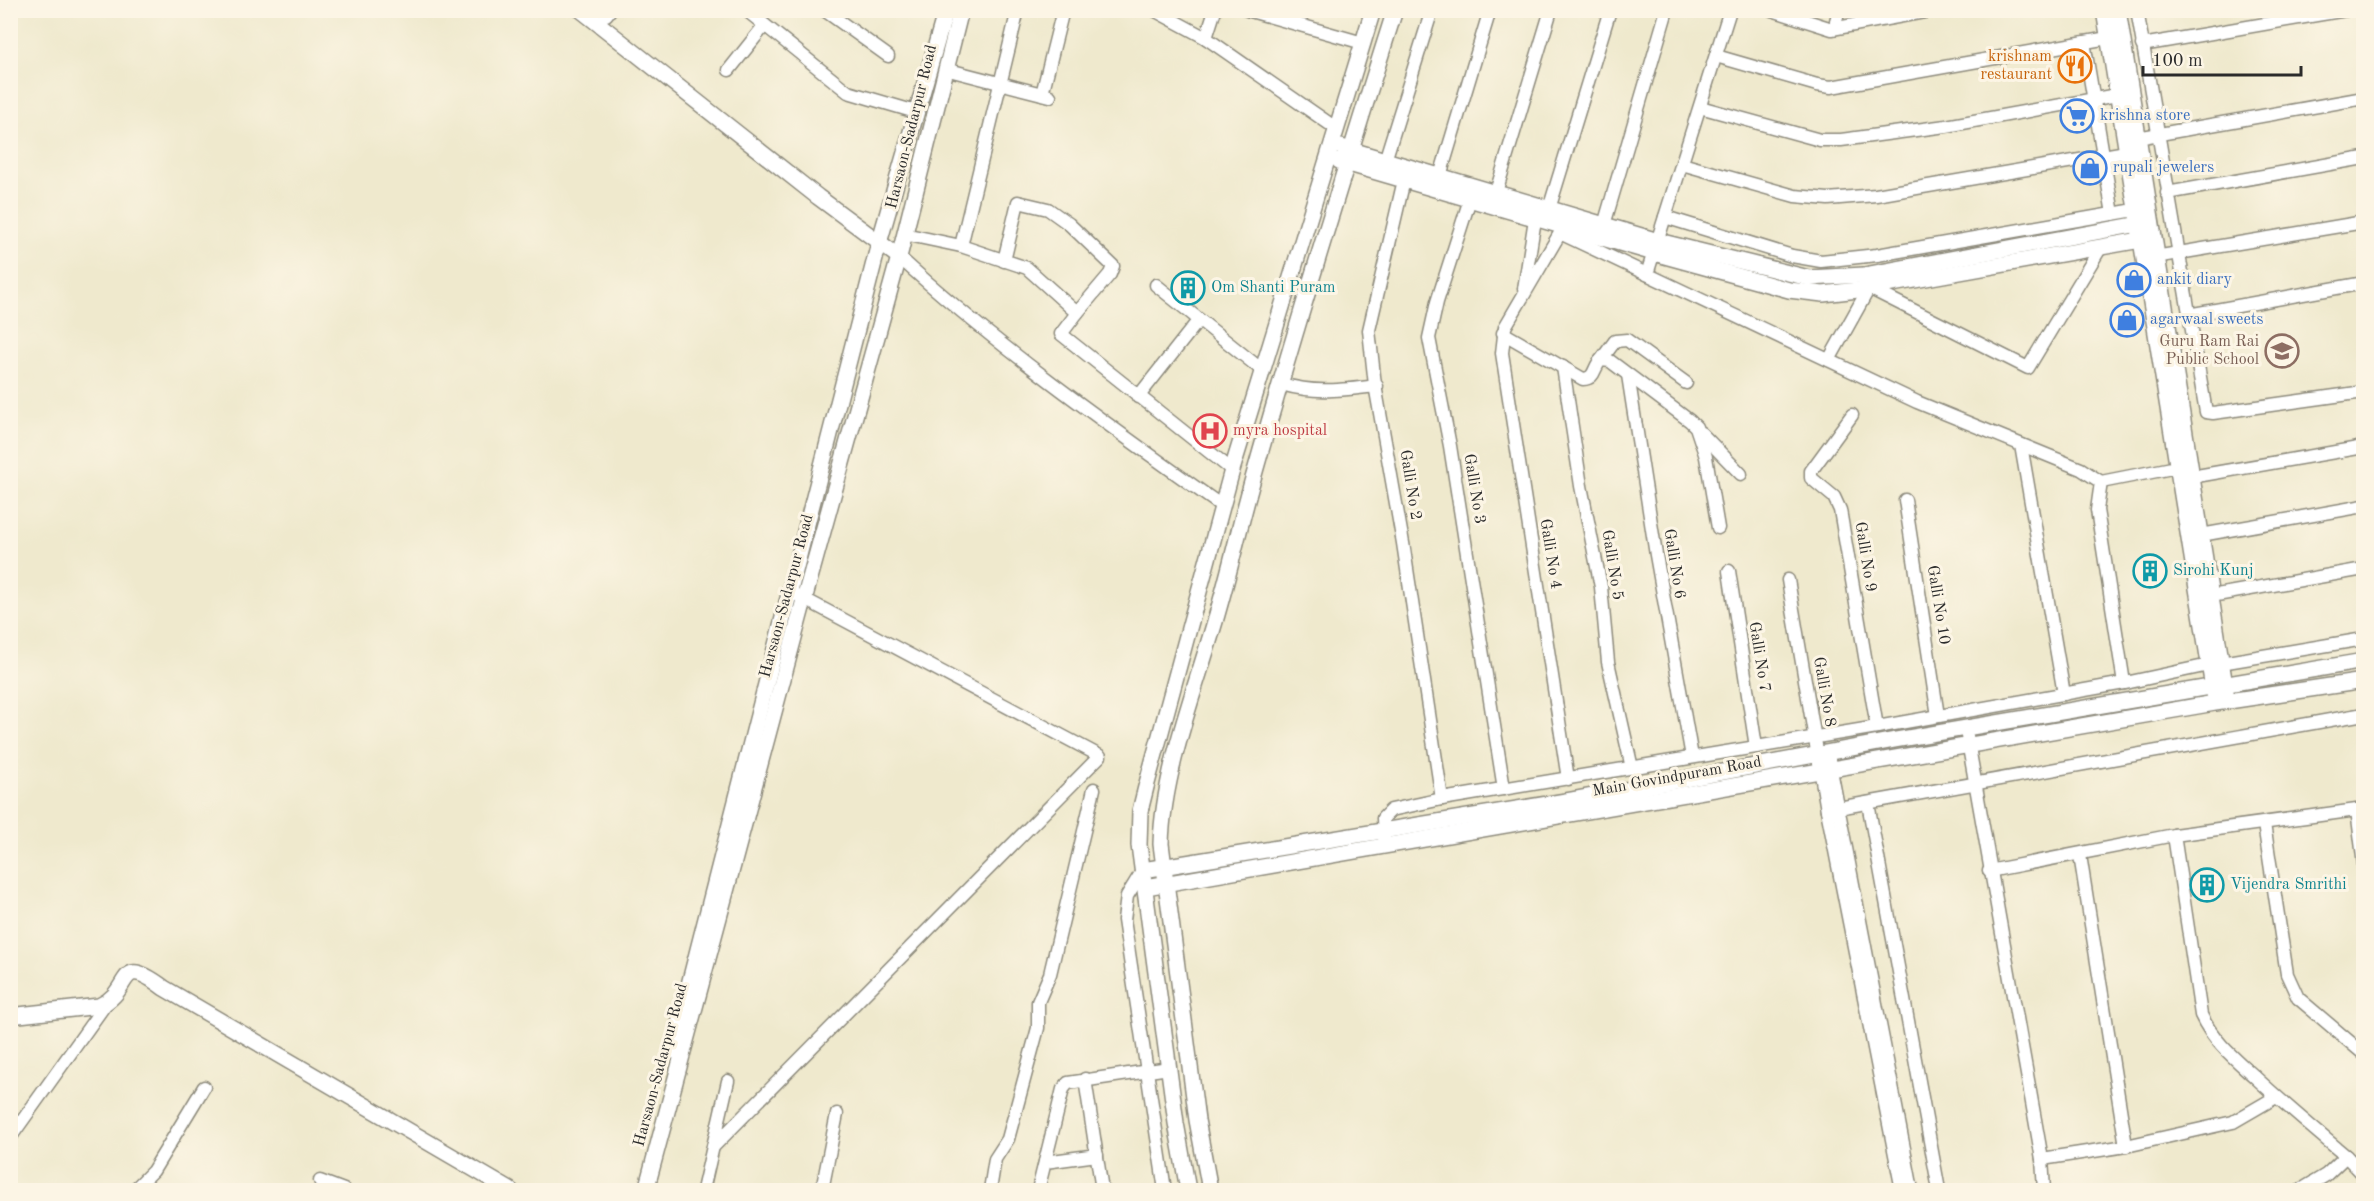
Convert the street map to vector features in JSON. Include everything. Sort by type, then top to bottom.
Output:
[{"type":"street","points":[[582,10],[809,190],[899,257],[932,287],[1069,397],[1222,507]]},
{"type":"street","points":[[746,10],[848,92],[916,112]]},
{"type":"street","points":[[824,10],[888,56]]},
{"type":"street","points":[[840,22],[849,10]]},
{"type":"street","name":"Harsaon-Sadarpur Road","points":[[636,1191],[879,243],[946,10]]},
{"type":"street","name":"Harsaon-Sadarpur Road","points":[[646,1191],[804,600],[899,257],[961,10]]},
{"type":"street","points":[[961,246],[1018,10]]},
{"type":"street","points":[[945,69],[1046,95],[1063,10]]},
{"type":"street","points":[[1154,10],[1206,38],[1337,129]]},
{"type":"street","points":[[1206,38],[1215,10]]},
{"type":"street","points":[[1247,10],[1363,43]]},
{"type":"street","points":[[1188,1191],[1176,1123],[1139,845],[1140,811],[1232,470],[1373,10]]},
{"type":"street","points":[[1210,1191],[1197,1120],[1161,844],[1167,791],[1281,384],[1395,10]]},
{"type":"street","points":[[1384,167],[1431,10]]},
{"type":"street","points":[[1440,176],[1490,10]]},
{"type":"street","points":[[1494,199],[1551,10]]},
{"type":"street","points":[[1549,209],[1610,10]]},
{"type":"street","points":[[1604,225],[1667,10]]},
{"type":"street","points":[[1647,274],[1730,10]]},
{"type":"street","points":[[1772,10],[1832,29],[1935,10]]},
{"type":"street","points":[[2104,10],[2126,152],[2146,239],[2177,467],[2222,702]]},
{"type":"street","points":[[2118,10],[2137,138],[2141,219]]},
{"type":"street","points":[[2137,10],[2206,412],[2213,413],[2364,392]]},
{"type":"street","points":[[2142,45],[2346,10]]},
{"type":"street","points":[[729,70],[764,26]]},
{"type":"street","points":[[1716,56],[1817,86],[1831,87],[2108,38]]},
{"type":"street","points":[[2084,42],[2113,214]]},
{"type":"street","points":[[1700,107],[1820,140],[1841,140],[1946,126],[2117,95]]},
{"type":"street","points":[[2137,138],[2364,98]]},
{"type":"street","points":[[1330,151],[1384,167],[1440,176],[1535,219],[1788,274],[1828,278],[1864,275],[2141,219]]},
{"type":"street","points":[[1682,164],[1795,196],[1828,199],[1876,195],[2126,152]]},
{"type":"street","points":[[2167,193],[2364,158]]},
{"type":"street","points":[[1384,167],[1404,180],[1470,199],[1494,199],[1549,209],[1565,225],[1647,274],[1917,402],[2081,469],[2101,482],[2177,467]]},
{"type":"street","name":"Galli No 2","points":[[1404,180],[1369,330],[1442,799]]},
{"type":"street","name":"Galli No 3","points":[[1470,199],[1437,302],[1429,338],[1450,446],[1504,789]]},
{"type":"street","points":[[1004,261],[1018,202],[1048,209],[1069,224],[1113,266],[1110,274],[1061,334],[1232,470]]},
{"type":"street","points":[[1665,217],[1792,256],[1821,261],[1877,255],[2113,214],[2141,219]]},
{"type":"street","points":[[1522,297],[1535,219]]},
{"type":"street","points":[[2149,258],[2364,222]]},
{"type":"street","points":[[1565,225],[1604,225],[1656,247],[1800,293],[1822,294],[1869,288],[2146,239]]},
{"type":"street","points":[[1565,225],[1503,333],[1587,379],[1594,374],[1615,341],[1626,340],[1686,383]]},
{"type":"street","points":[[904,234],[961,246],[1027,268],[1077,312]]},
{"type":"street","points":[[1869,288],[2028,368],[2101,247]]},
{"type":"street","points":[[2149,258],[2192,477],[2211,596],[2216,664]]},
{"type":"street","points":[[2188,315],[2364,283]]},
{"type":"street","points":[[1156,285],[1198,321],[1262,370]]},
{"type":"street","points":[[1829,360],[1869,288]]},
{"type":"street","points":[[1137,396],[1198,321]]},
{"type":"street","name":"Galli No 4","points":[[1503,333],[1502,352],[1568,779]]},
{"type":"street","points":[[1601,360],[1610,361],[1690,421],[1741,474]]},
{"type":"street","name":"Galli No 5","points":[[1563,367],[1581,486],[1601,587],[1608,662],[1632,768]]},
{"type":"street","name":"Galli No 6","points":[[1628,375],[1656,555],[1692,757]]},
{"type":"street","points":[[1281,384],[1325,392],[1377,386]]},
{"type":"street","name":"Galli No 9","points":[[1852,415],[1812,471],[1811,478],[1834,497],[1840,510],[1877,728]]},
{"type":"street","points":[[1695,428],[1706,457],[1718,528]]},
{"type":"street","points":[[2021,445],[2064,694]]},
{"type":"street","points":[[2192,477],[2364,447]]},
{"type":"street","points":[[2101,482],[2097,510],[2124,683]]},
{"type":"street","name":"Galli No 10","points":[[1905,500],[1938,716]]},
{"type":"street","points":[[2201,535],[2364,506]]},
{"type":"street","points":[[2211,596],[2364,569]]},
{"type":"street","name":"Galli No 7","points":[[1729,571],[1756,747]]},
{"type":"street","name":"Galli No 8","points":[[1788,580],[1815,738],[1824,761],[1832,809]]},
{"type":"street","points":[[713,1147],[1100,756],[804,600],[790,590]]},
{"type":"street","points":[[1386,846],[1383,818],[1391,810],[1442,799],[1877,728],[2216,664],[2364,639]]},
{"type":"street","name":"Main Govindpuram Road","points":[[1146,888],[1386,846],[1824,761],[1965,728],[2364,661]]},
{"type":"street","name":"Main Govindpuram Road","points":[[1143,870],[1583,798],[1824,761],[1968,746],[2222,702],[2364,681]]},
{"type":"street","points":[[1832,809],[2364,714]]},
{"type":"street","points":[[1965,728],[2042,1159],[2044,1191]]},
{"type":"street","points":[[990,1191],[995,1159],[1008,1139],[1038,1028],[1038,1002],[1050,974],[1094,789]]},
{"type":"street","points":[[1868,803],[1940,1191]]},
{"type":"street","points":[[1832,809],[1902,1191]]},
{"type":"street","points":[[1832,809],[1912,1191]]},
{"type":"street","points":[[1989,871],[2174,835],[2360,810],[2364,865]]},
{"type":"street","points":[[2264,824],[2287,974],[2293,990],[2298,998],[2364,1054]]},
{"type":"street","points":[[2174,835],[2200,1015],[2207,1030],[2276,1096],[2355,1158],[2364,1175]]},
{"type":"street","points":[[2080,855],[2126,1146]]},
{"type":"street","points":[[1143,870],[1127,896],[1124,920],[1165,1191]]},
{"type":"street","points":[[10,1138],[109,999],[129,974],[135,971],[141,972],[164,988],[510,1191]]},
{"type":"street","points":[[10,1016],[89,1008],[109,999]]},
{"type":"street","points":[[1038,1191],[1063,1089],[1068,1083],[1169,1068]]},
{"type":"street","points":[[1085,1079],[1102,1191]]},
{"type":"street","points":[[704,1191],[728,1081]]},
{"type":"street","points":[[134,1191],[153,1171],[204,1087]]},
{"type":"street","points":[[2042,1159],[2126,1146],[2233,1122],[2276,1096]]},
{"type":"street","points":[[822,1191],[837,1114]]},
{"type":"street","points":[[1045,1162],[1097,1155]]},
{"type":"street","points":[[2301,1191],[2355,1158]]},
{"type":"street","points":[[320,1181],[344,1191]]},
{"type":"place","name":"krishnam restaurant","points":[[2075,66]]},
{"type":"place","name":"krishna store","points":[[2077,116]]},
{"type":"place","name":"rupali jewelers","points":[[2090,168]]},
{"type":"place","name":"ankit diary","points":[[2134,280]]},
{"type":"place","name":"Om Shanti Puram","points":[[1188,288]]},
{"type":"place","name":"agarwaal sweets","points":[[2127,320]]},
{"type":"place","name":"Guru Ram Rai Public School","points":[[2282,351]]},
{"type":"place","name":"myra hospital","points":[[1210,431]]},
{"type":"place","name":"Sirohi Kunj","points":[[2150,571]]},
{"type":"place","name":"Vijendra Smrithi","points":[[2207,885]]}]
